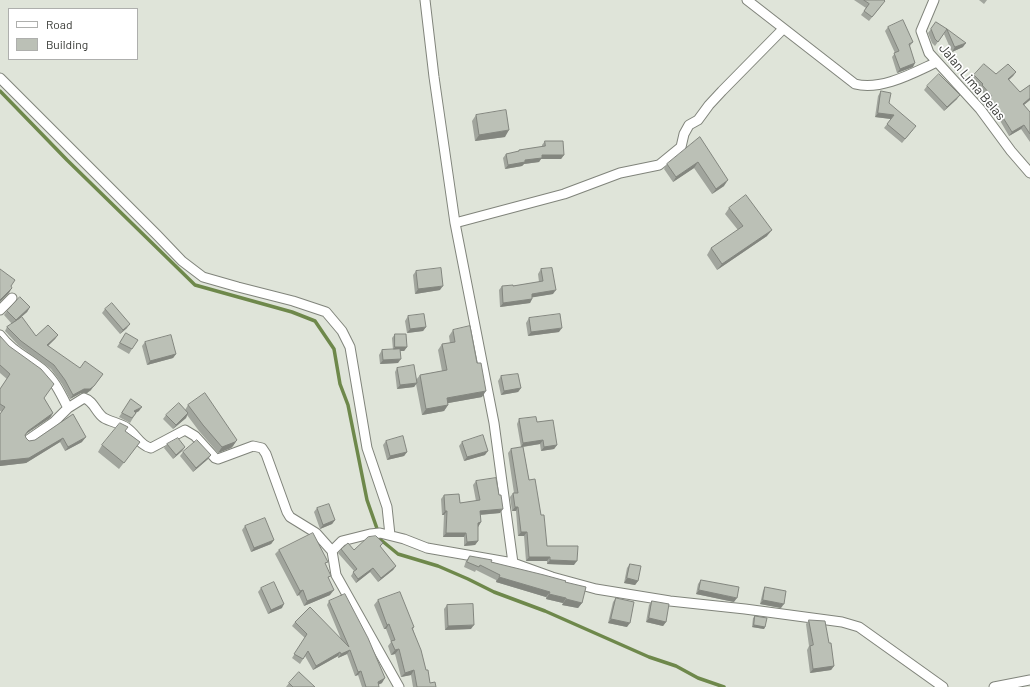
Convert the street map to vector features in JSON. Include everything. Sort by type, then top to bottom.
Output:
[{"type":"street","points":[[425,0],[435,84],[455,222],[494,422],[513,563]]},
{"type":"street","points":[[747,0],[855,84],[863,86],[891,82],[937,62]]},
{"type":"street","name":"Jalan Lima Belas","points":[[934,0],[921,31],[929,53],[980,109],[1011,151],[1030,173]]},
{"type":"street","points":[[455,222],[564,194],[620,173],[659,164],[681,147],[684,134],[689,125],[698,120],[709,104],[783,29]]},
{"type":"street","points":[[0,78],[182,261],[203,277],[293,301],[326,312],[342,331],[350,347],[367,448],[387,507],[390,535]]},
{"type":"street","points":[[0,310],[12,298]]},
{"type":"street","points":[[0,335],[11,348],[32,361],[51,378],[68,408]]},
{"type":"street","points":[[28,440],[54,422],[68,408],[84,398],[92,403],[96,411],[104,418],[127,428],[142,444],[147,447],[151,448],[185,430],[195,436],[215,458],[218,459],[253,446],[262,448],[266,454],[287,512],[290,517],[316,534],[332,551],[336,575],[399,687]]},
{"type":"street","points":[[332,551],[342,541],[380,533],[427,548],[513,563],[552,577],[596,589],[670,601],[842,622],[859,627],[943,687]]},
{"type":"street","points":[[994,687],[1013,682],[1030,680]]},
{"type":"building","points":[[864,0],[885,1],[872,17],[864,11],[869,4]]},
{"type":"building","points":[[903,20],[913,42],[909,44],[915,63],[900,69],[894,53],[899,51],[888,27]]},
{"type":"building","points":[[936,22],[947,29],[938,42],[935,39],[931,29]]},
{"type":"building","points":[[947,29],[966,43],[955,47]]},
{"type":"building","points":[[984,64],[996,74],[1008,64],[1016,72],[1008,79],[1020,92],[1030,85],[1030,98],[1023,104],[1030,112],[1030,134],[1024,125],[1012,132],[997,108],[994,110],[987,100],[992,96],[974,75]]},
{"type":"building","points":[[939,74],[960,95],[947,107],[927,86]]},
{"type":"building","points":[[881,91],[891,93],[889,103],[916,126],[905,139],[887,124],[894,115],[878,113]]},
{"type":"building","points":[[506,110],[509,130],[479,135],[476,115]]},
{"type":"building","points":[[700,137],[728,180],[716,189],[698,162],[676,177],[667,164]]},
{"type":"building","points":[[545,141],[563,141],[564,155],[542,155],[542,158],[525,160],[525,162],[508,165],[506,154],[519,150],[545,146]]},
{"type":"building","points":[[746,195],[772,230],[722,264],[711,248],[743,226],[729,208]]},
{"type":"building","points":[[441,268],[443,286],[418,289],[416,271]]},
{"type":"building","points":[[552,268],[556,290],[532,294],[532,299],[503,303],[502,286],[513,286],[543,281],[541,269]]},
{"type":"building","points":[[0,269],[15,280],[11,286],[12,288],[0,300]]},
{"type":"building","points":[[20,297],[30,307],[16,320],[7,311]]},
{"type":"building","points":[[112,303],[130,324],[123,330],[105,309]]},
{"type":"building","points":[[424,314],[426,327],[410,329],[408,316]]},
{"type":"building","points":[[560,314],[562,328],[531,332],[529,318]]},
{"type":"building","points":[[22,317],[36,336],[48,325],[58,335],[47,345],[80,368],[85,361],[103,374],[94,386],[73,395],[65,380],[54,365],[21,341],[7,327]]},
{"type":"building","points":[[470,326],[477,363],[481,363],[486,391],[447,398],[448,405],[426,409],[420,375],[447,370],[442,344],[455,342],[453,330]]},
{"type":"building","points":[[126,333],[138,340],[132,349],[120,343]]},
{"type":"building","points":[[395,334],[406,334],[407,347],[395,347]]},
{"type":"building","points":[[171,335],[176,354],[150,361],[145,342]]},
{"type":"building","points":[[0,336],[9,346],[41,369],[54,384],[44,398],[53,413],[28,431],[25,435],[26,438],[29,441],[35,440],[73,414],[86,437],[68,447],[63,438],[29,458],[0,461],[0,414],[5,407],[0,404],[0,389],[10,374],[0,365]]},
{"type":"building","points":[[400,349],[401,359],[383,360],[382,350]]},
{"type":"building","points":[[414,365],[417,383],[400,385],[397,368]]},
{"type":"building","points":[[518,374],[521,388],[504,391],[501,376]]},
{"type":"building","points":[[205,393],[237,440],[235,442],[222,447],[188,405]]},
{"type":"building","points":[[131,399],[142,407],[134,411],[136,413],[132,418],[122,413]]},
{"type":"building","points":[[179,403],[188,413],[176,425],[166,415]]},
{"type":"building","points":[[536,417],[537,422],[553,420],[557,445],[544,447],[543,440],[523,443],[519,419]]},
{"type":"building","points":[[120,423],[128,427],[125,431],[140,442],[124,463],[102,445]]},
{"type":"building","points":[[483,435],[488,451],[467,457],[462,442]]},
{"type":"building","points":[[403,436],[407,452],[390,456],[386,441]]},
{"type":"building","points":[[178,438],[185,447],[176,455],[167,444]]},
{"type":"building","points":[[197,440],[211,455],[196,468],[183,452]]},
{"type":"building","points":[[523,447],[529,480],[535,479],[541,515],[544,515],[547,546],[578,546],[577,561],[550,560],[550,557],[529,557],[527,532],[521,532],[518,507],[515,507],[513,493],[518,493],[511,449]]},
{"type":"building","points":[[496,478],[503,509],[480,511],[481,522],[478,523],[478,541],[467,542],[466,533],[446,533],[447,511],[445,511],[444,495],[459,494],[460,503],[480,500],[476,481]]},
{"type":"building","points":[[329,504],[335,520],[323,525],[317,508]]},
{"type":"building","points":[[265,518],[274,540],[254,548],[245,526]]},
{"type":"building","points":[[313,533],[328,562],[325,563],[331,576],[328,577],[334,590],[307,601],[303,590],[300,591],[279,550]]},
{"type":"building","points":[[376,536],[383,543],[380,546],[396,566],[381,578],[373,568],[358,579],[353,572],[357,569],[341,549],[348,543],[354,550],[368,537]]},
{"type":"building","points":[[470,556],[492,560],[491,562],[586,587],[582,603],[549,594],[550,592],[499,577],[500,575],[480,565],[479,567],[467,562]]},
{"type":"building","points":[[630,564],[641,566],[638,581],[627,578]]},
{"type":"building","points":[[701,580],[739,587],[737,598],[699,590]]},
{"type":"building","points":[[274,582],[284,604],[271,610],[261,588]]},
{"type":"building","points":[[765,587],[786,591],[784,604],[763,600]]},
{"type":"building","points":[[400,592],[414,627],[412,628],[421,650],[426,670],[428,670],[430,683],[435,682],[436,687],[417,687],[414,670],[405,673],[399,649],[395,650],[391,641],[395,640],[389,624],[387,625],[378,600]]},
{"type":"building","points":[[345,594],[368,638],[385,678],[378,682],[379,687],[366,687],[361,671],[358,672],[350,650],[341,654],[340,652],[316,666],[308,651],[303,659],[294,654],[307,634],[295,622],[310,607],[349,647],[329,601]]},
{"type":"building","points":[[616,598],[634,602],[630,623],[611,619]]},
{"type":"building","points":[[652,601],[669,604],[666,622],[649,618]]},
{"type":"building","points":[[473,604],[474,625],[448,626],[447,605]]},
{"type":"building","points":[[755,616],[767,618],[765,627],[754,625]]},
{"type":"building","points":[[809,620],[825,621],[829,643],[831,643],[834,666],[813,669],[810,646],[813,645]]},
{"type":"building","points":[[299,672],[315,687],[293,687],[289,683]]},
{"type":"waterway","points":[[0,91],[67,160],[195,285],[292,312],[315,321],[334,349],[340,384],[348,405],[367,500],[381,540],[398,554],[438,566],[494,592],[545,611],[649,657],[676,666],[698,678],[724,687]]}]
